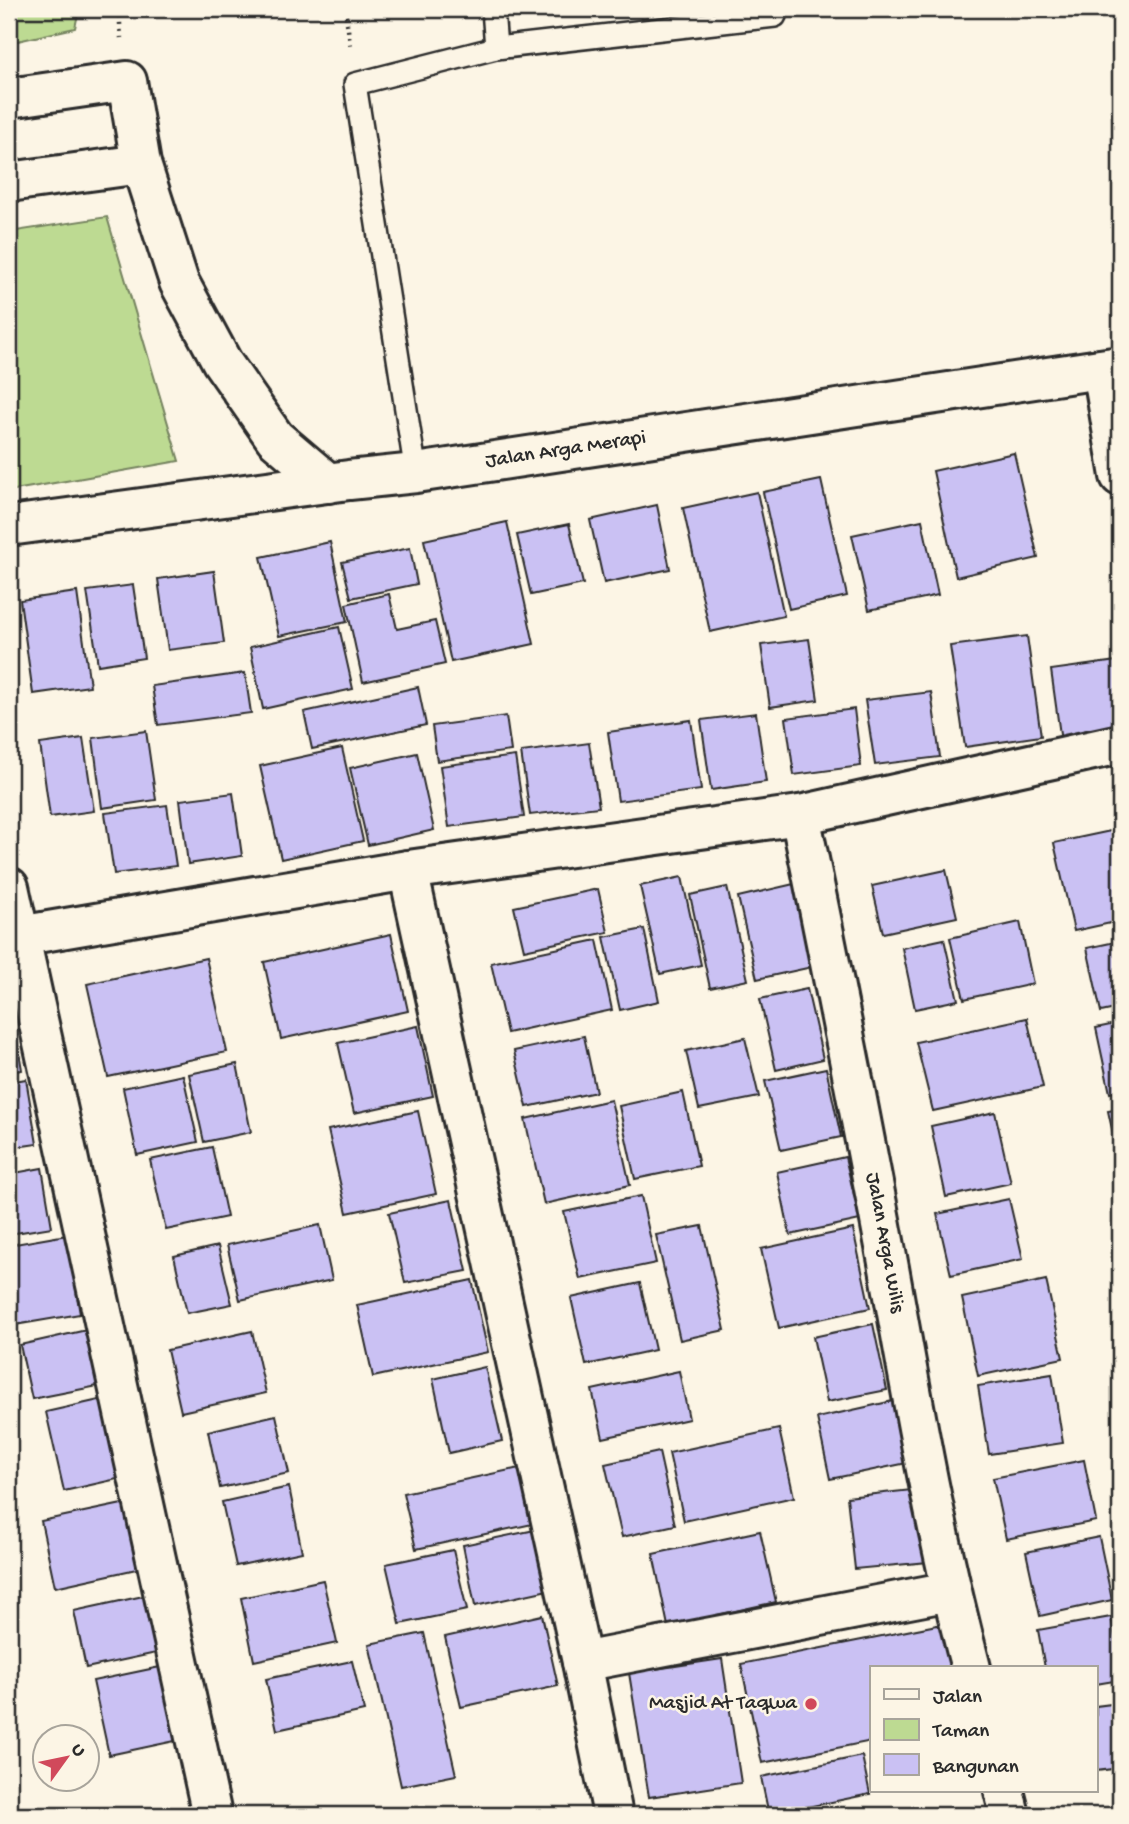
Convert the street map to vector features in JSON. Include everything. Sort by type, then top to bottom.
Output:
[{"type":"street","points":[[9,98],[127,81],[141,164],[179,282],[222,362],[275,438],[328,483]]},
{"type":"street","points":[[9,182],[141,164]]},
{"type":"street","name":"Jalan Arga Merapi","points":[[9,526],[415,473],[1111,368]]},
{"type":"street","points":[[1111,368],[1120,476]]},
{"type":"street","points":[[19,936],[408,870],[800,816],[1120,744]]},
{"type":"street","name":"Jalan Arga Wilis","points":[[800,816],[846,1035],[931,1503],[950,1591],[970,1666]]},
{"type":"street","points":[[408,870],[582,1662],[613,1815]]},
{"type":"street","points":[[9,887],[212,1815]]},
{"type":"street","points":[[582,1662],[950,1591]]},
{"type":"street","points":[[1004,1792],[1010,1815]]},
{"type":"lane","points":[[493,9],[496,48]]},
{"type":"lane","points":[[415,473],[355,83],[496,48],[775,16]]},
{"type":"green space","points":[[9,9],[79,9],[75,28],[9,43]]},
{"type":"green space","points":[[107,217],[179,461],[9,491],[9,232]]},
{"type":"building","points":[[1014,453],[1038,558],[956,577],[933,471]]},
{"type":"building","points":[[821,480],[847,596],[789,609],[763,492]]},
{"type":"building","points":[[757,492],[784,616],[710,632],[683,508]]},
{"type":"building","points":[[657,505],[670,569],[604,583],[590,520]]},
{"type":"building","points":[[922,520],[938,595],[869,610],[852,535]]},
{"type":"building","points":[[507,522],[534,644],[451,662],[424,540]]},
{"type":"building","points":[[569,524],[583,584],[531,595],[517,535]]},
{"type":"building","points":[[330,542],[347,622],[279,636],[261,557]]},
{"type":"building","points":[[410,548],[417,584],[351,598],[342,562]]},
{"type":"building","points":[[214,571],[224,643],[168,650],[158,579]]},
{"type":"building","points":[[133,585],[144,658],[98,665],[87,591]]},
{"type":"building","points":[[77,592],[90,686],[33,694],[20,600]]},
{"type":"building","points":[[389,594],[397,629],[435,621],[445,664],[363,682],[346,604]]},
{"type":"building","points":[[339,627],[353,689],[263,709],[250,647]]},
{"type":"building","points":[[1027,636],[1041,736],[965,747],[950,646]]},
{"type":"building","points":[[809,639],[818,700],[770,707],[761,645]]},
{"type":"building","points":[[1117,661],[1120,683],[1120,735],[1061,742],[1051,670]]},
{"type":"building","points":[[245,673],[251,713],[158,725],[152,686]]},
{"type":"building","points":[[418,687],[426,725],[312,749],[304,712]]},
{"type":"building","points":[[931,692],[940,757],[875,765],[865,700]]},
{"type":"building","points":[[854,709],[861,766],[794,775],[786,718]]},
{"type":"building","points":[[756,713],[766,782],[711,790],[701,720]]},
{"type":"building","points":[[506,716],[511,751],[437,761],[432,726]]},
{"type":"building","points":[[691,720],[701,790],[618,801],[608,732]]},
{"type":"building","points":[[146,731],[156,800],[102,808],[93,738]]},
{"type":"building","points":[[83,738],[94,811],[50,817],[40,744]]},
{"type":"building","points":[[589,743],[599,807],[530,815],[521,752]]},
{"type":"building","points":[[342,748],[363,841],[281,859],[260,766]]},
{"type":"building","points":[[417,753],[434,830],[368,845],[350,768]]},
{"type":"building","points":[[515,756],[524,817],[449,827],[440,766]]},
{"type":"building","points":[[233,793],[242,856],[188,864],[180,800]]},
{"type":"building","points":[[167,805],[176,866],[114,874],[105,813]]},
{"type":"building","points":[[1120,829],[1120,921],[1074,931],[1054,843]]},
{"type":"building","points":[[946,870],[957,917],[883,933],[872,886]]},
{"type":"building","points":[[682,877],[701,965],[660,974],[640,886]]},
{"type":"building","points":[[794,884],[812,967],[757,979],[738,897]]},
{"type":"building","points":[[727,887],[748,980],[710,988],[690,895]]},
{"type":"building","points":[[598,889],[608,932],[524,950],[514,907]]},
{"type":"building","points":[[1020,922],[1033,984],[964,999],[950,938]]},
{"type":"building","points":[[644,929],[659,1001],[620,1010],[604,937]]},
{"type":"building","points":[[391,934],[408,1011],[281,1039],[264,962]]},
{"type":"building","points":[[944,939],[958,1000],[915,1009],[902,948]]},
{"type":"building","points":[[597,940],[612,1010],[507,1033],[491,963]]},
{"type":"building","points":[[1120,941],[1120,1008],[1101,1012],[1087,948]]},
{"type":"building","points":[[206,958],[227,1052],[108,1077],[87,984]]},
{"type":"building","points":[[807,989],[823,1059],[776,1070],[760,999]]},
{"type":"building","points":[[9,991],[22,1070],[9,1072]]},
{"type":"building","points":[[1027,1018],[1043,1087],[933,1111],[916,1042]]},
{"type":"building","points":[[1120,1023],[1120,1091],[1110,1093],[1096,1028]]},
{"type":"building","points":[[418,1026],[433,1096],[354,1113],[338,1043]]},
{"type":"building","points":[[584,1036],[596,1092],[527,1107],[514,1051]]},
{"type":"building","points":[[745,1038],[759,1097],[699,1109],[686,1051]]},
{"type":"building","points":[[237,1064],[251,1132],[204,1142],[189,1074]]},
{"type":"building","points":[[826,1068],[841,1137],[781,1150],[765,1081]]},
{"type":"building","points":[[183,1075],[198,1142],[137,1155],[123,1088]]},
{"type":"building","points":[[26,1079],[37,1144],[9,1148],[9,1082]]},
{"type":"building","points":[[683,1092],[699,1166],[635,1179],[619,1106]]},
{"type":"building","points":[[611,1100],[630,1185],[544,1204],[525,1119]]},
{"type":"building","points":[[1120,1109],[1120,1165],[1108,1111]]},
{"type":"building","points":[[418,1111],[436,1194],[347,1213],[328,1130]]},
{"type":"building","points":[[995,1112],[1011,1183],[946,1197],[931,1126]]},
{"type":"building","points":[[212,1147],[227,1217],[166,1230],[150,1160]]},
{"type":"building","points":[[845,1157],[860,1220],[790,1235],[777,1172]]},
{"type":"building","points":[[42,1168],[52,1227],[9,1234],[9,1174]]},
{"type":"building","points":[[641,1196],[656,1263],[580,1279],[564,1212]]},
{"type":"building","points":[[1009,1199],[1023,1259],[951,1275],[937,1214]]},
{"type":"building","points":[[451,1200],[467,1271],[405,1283],[389,1213]]},
{"type":"building","points":[[320,1225],[332,1280],[240,1300],[227,1245]]},
{"type":"building","points":[[702,1226],[725,1330],[680,1340],[656,1235]]},
{"type":"building","points":[[853,1229],[870,1308],[779,1328],[761,1249]]},
{"type":"building","points":[[67,1235],[80,1314],[9,1326],[9,1245]]},
{"type":"building","points":[[218,1246],[232,1304],[187,1313],[174,1256]]},
{"type":"building","points":[[472,1280],[488,1352],[373,1377],[357,1305]]},
{"type":"building","points":[[1046,1280],[1063,1358],[978,1376],[962,1298]]},
{"type":"building","points":[[640,1283],[655,1350],[586,1365],[571,1298]]},
{"type":"building","points":[[873,1324],[887,1390],[827,1402],[813,1337]]},
{"type":"building","points":[[91,1329],[103,1385],[32,1399],[20,1345]]},
{"type":"building","points":[[252,1331],[266,1393],[181,1412],[167,1350]]},
{"type":"building","points":[[485,1367],[502,1441],[449,1453],[433,1379]]},
{"type":"building","points":[[679,1371],[689,1419],[603,1438],[592,1390]]},
{"type":"building","points":[[1052,1374],[1063,1443],[989,1454],[978,1386]]},
{"type":"building","points":[[108,1398],[126,1477],[64,1491],[46,1412]]},
{"type":"building","points":[[893,1401],[907,1463],[830,1479],[817,1418]]},
{"type":"building","points":[[276,1415],[289,1473],[220,1488],[208,1431]]},
{"type":"building","points":[[779,1429],[794,1497],[684,1521],[669,1453]]},
{"type":"building","points":[[659,1452],[675,1525],[622,1537],[605,1464]]},
{"type":"building","points":[[1084,1460],[1096,1521],[1006,1539],[993,1478]]},
{"type":"building","points":[[524,1467],[537,1523],[416,1549],[403,1493]]},
{"type":"building","points":[[289,1487],[302,1552],[236,1566],[222,1502]]},
{"type":"building","points":[[921,1489],[928,1562],[855,1569],[847,1497]]},
{"type":"building","points":[[127,1503],[141,1568],[55,1587],[41,1521]]},
{"type":"building","points":[[535,1530],[548,1590],[475,1606],[463,1545]]},
{"type":"building","points":[[760,1531],[776,1602],[668,1626],[653,1554]]},
{"type":"building","points":[[1099,1537],[1112,1600],[1040,1616],[1026,1552]]},
{"type":"building","points":[[453,1550],[467,1610],[400,1624],[386,1564]]},
{"type":"building","points":[[323,1580],[337,1643],[254,1661],[241,1598]]},
{"type":"building","points":[[148,1595],[161,1652],[86,1668],[74,1611]]},
{"type":"building","points":[[542,1615],[558,1686],[461,1707],[445,1637]]},
{"type":"building","points":[[1111,1617],[1120,1664],[1120,1680],[1098,1684],[1098,1666],[1045,1666],[1038,1630]]},
{"type":"building","name":"Masjid At Taqwa","points":[[942,1624],[951,1666],[870,1666],[870,1741],[762,1763],[741,1664]]},
{"type":"building","points":[[424,1633],[456,1775],[401,1786],[369,1644]]},
{"type":"building","points":[[722,1659],[741,1783],[649,1797],[629,1673]]},
{"type":"building","points":[[352,1661],[364,1711],[277,1730],[266,1679]]},
{"type":"building","points":[[160,1667],[175,1741],[109,1755],[93,1681]]},
{"type":"building","points":[[1120,1703],[1120,1768],[1098,1771],[1098,1706]]},
{"type":"building","points":[[862,1756],[870,1794],[769,1815],[761,1777]]},
{"type":"place","name":"Masjid At Taqwa","points":[[811,1704]]}]
